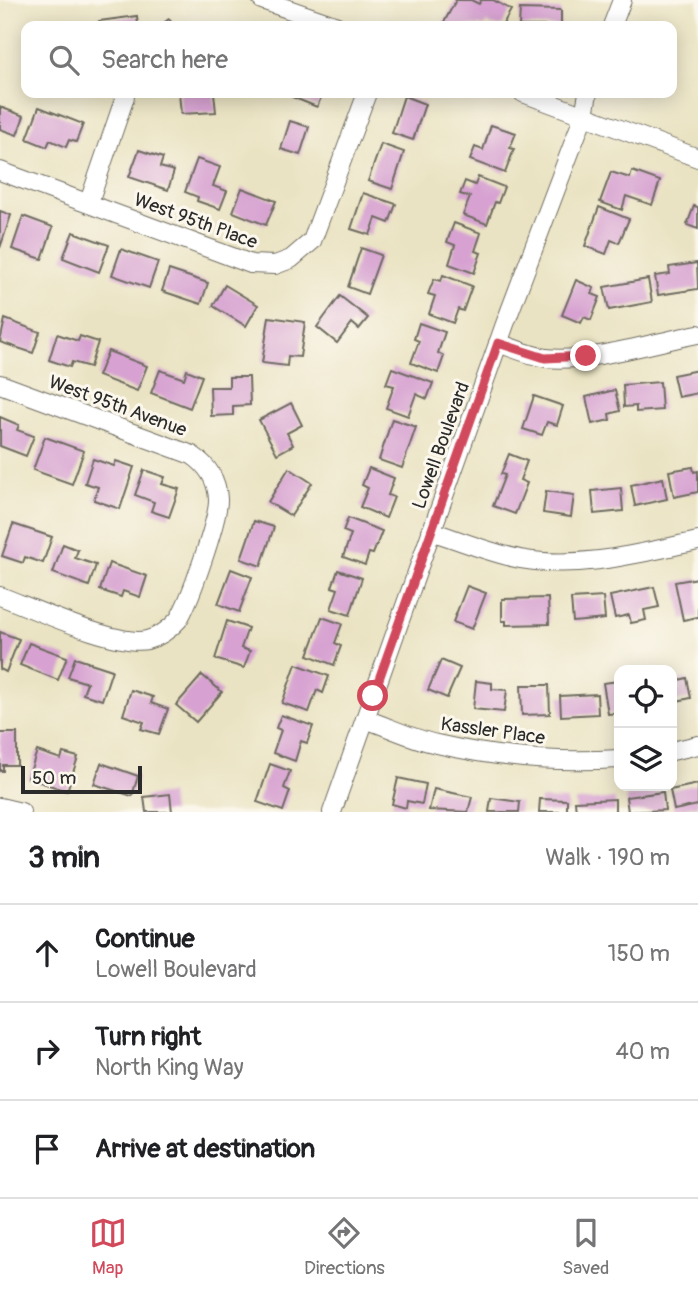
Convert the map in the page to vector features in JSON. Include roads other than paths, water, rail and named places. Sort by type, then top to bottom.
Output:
[{"type":"street","points":[[262,0],[323,21]]},
{"type":"street","points":[[614,21],[622,0]]},
{"type":"street","points":[[89,202],[125,98]]},
{"type":"street","name":"West 95th Place","points":[[0,171],[251,264],[275,265],[291,259],[312,241],[365,98]]},
{"type":"street","points":[[537,98],[698,158]]},
{"type":"street","name":"Lowell Boulevard","points":[[332,812],[587,98]]},
{"type":"street","points":[[498,343],[545,358],[565,358],[698,334]]},
{"type":"street","name":"West 95th Avenue","points":[[0,384],[183,450],[201,461],[212,477],[218,499],[215,519],[185,607],[174,625],[160,635],[137,642],[116,639],[0,596]]},
{"type":"street","points":[[432,531],[502,555],[555,562],[611,559],[698,541]]},
{"type":"street","name":"Kassler Place","points":[[365,719],[434,744],[499,756],[583,761],[614,758]]},
{"type":"street","points":[[677,750],[698,745]]},
{"type":"street","points":[[0,807],[21,812]]}]
